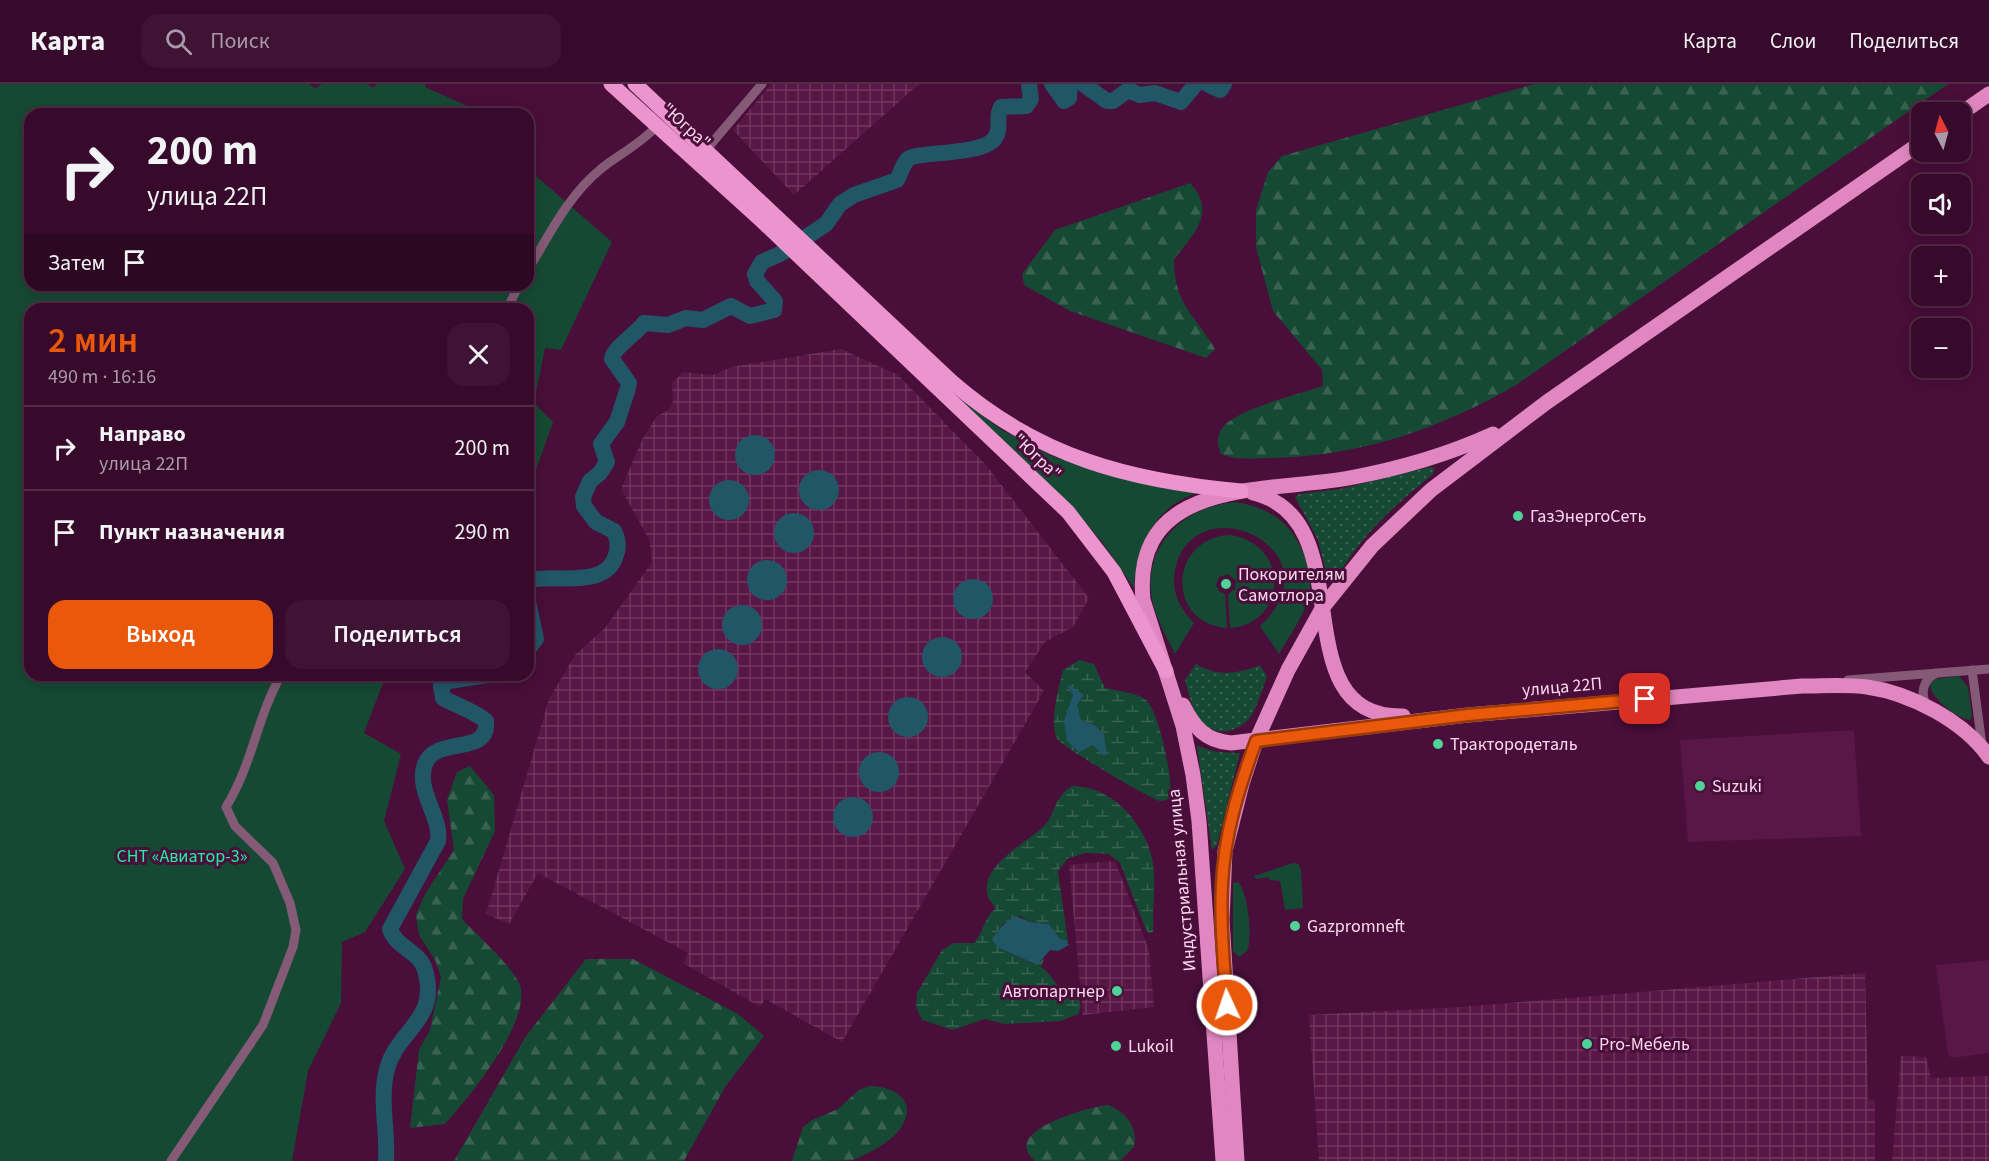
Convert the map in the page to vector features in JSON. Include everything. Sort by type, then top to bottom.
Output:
[{"type":"highway","name":"\"Югра\"","points":[[611,84],[657,126],[767,215]]},
{"type":"highway","name":"\"Югра\"","points":[[635,84],[706,150],[767,215]]},
{"type":"highway","points":[[767,215],[819,265]]},
{"type":"highway","name":"\"Югра\"","points":[[819,265],[952,382],[991,414],[1025,435],[1074,456],[1122,472],[1171,482],[1241,491]]},
{"type":"highway","name":"\"Югра\"","points":[[819,265],[1078,523],[1114,572],[1166,671]]},
{"type":"main road","points":[[1971,106],[1989,94]]},
{"type":"main road","points":[[1547,402],[1495,433],[1423,460],[1348,478],[1241,491],[1208,498],[1188,506],[1170,519],[1156,536],[1147,557],[1143,580],[1143,600],[1166,671],[1199,732],[1221,742],[1256,741],[1288,670],[1323,608],[1356,565],[1401,516],[1431,490],[1547,402],[1911,150]]},
{"type":"main road","points":[[1241,491],[1272,500],[1299,525],[1314,560],[1323,608]]},
{"type":"main road","name":"улица 22П","points":[[1323,608],[1336,676],[1358,705],[1379,715],[1468,715]]},
{"type":"main road","name":"Индустриальная улица","points":[[1166,671],[1186,743],[1197,811],[1223,1161]]},
{"type":"main road","name":"улица 22П","points":[[1256,741],[1468,715],[1802,686],[1866,686],[1898,695],[1928,708]]},
{"type":"main road","points":[[1928,708],[1957,727],[1987,754]]},
{"type":"main road","name":"Индустриальная улица","points":[[1237,1161],[1222,884],[1225,851],[1235,807],[1256,741]]},
{"type":"street","points":[[706,150],[762,84]]},
{"type":"street","points":[[534,261],[581,189],[602,168],[645,140],[657,126]]},
{"type":"street","points":[[1802,686],[1989,669]]},
{"type":"street","points":[[1972,670],[1977,720],[1987,754]]},
{"type":"street","points":[[1928,708],[1923,688],[1928,678],[1938,672]]},
{"type":"street","points":[[171,1161],[263,1025],[283,977],[296,930],[290,903],[273,863],[235,826],[226,807],[249,764],[267,700],[277,681]]},
{"type":"street","points":[[1957,727],[1970,727],[1977,720]]},
{"type":"shaded area","points":[[771,84],[919,84],[794,195],[733,130]]},
{"type":"shaded area","points":[[841,349],[898,375],[986,465],[1089,598],[1073,627],[1045,642],[1025,672],[1044,691],[842,1042],[765,999],[760,1007],[683,963],[688,953],[538,873],[509,924],[486,914],[549,699],[575,655],[605,628],[652,562],[649,539],[621,489],[642,440],[657,416],[667,411],[673,402],[672,383],[683,372],[713,375],[731,367]]},
{"type":"shaded area","points":[[1854,730],[1861,836],[1688,842],[1680,740]]},
{"type":"shaded area","points":[[1115,861],[1149,950],[1154,1007],[1083,1015],[1069,865]]},
{"type":"shaded area","points":[[1989,960],[1989,1053],[1952,1058],[1948,1054],[1936,965]]},
{"type":"shaded area","points":[[1865,973],[1868,1099],[1875,1100],[1875,1161],[1319,1161],[1309,1015],[1460,1007]]},
{"type":"shaded area","points":[[1901,1056],[1926,1057],[1931,1078],[1989,1076],[1989,1161],[1892,1161]]},
{"type":"green space","name":"СНТ «Авиатор-3»","points":[[0,84],[309,84],[315,88],[322,84],[368,84],[373,88],[377,84],[425,84],[425,87],[467,108],[24,108],[24,291],[534,291],[534,174],[612,242],[561,350],[545,348],[534,403],[534,303],[24,303],[24,681],[384,681],[364,733],[401,754],[384,821],[405,869],[365,932],[342,942],[341,1003],[308,1071],[292,1161],[0,1161]]},
{"type":"green space","points":[[1534,84],[1948,84],[1922,102],[1911,102],[1911,110],[1516,385],[1487,401],[1430,427],[1339,452],[1275,458],[1234,458],[1221,454],[1218,443],[1221,430],[1230,420],[1255,408],[1323,386],[1322,370],[1273,311],[1256,247],[1256,210],[1268,172],[1282,156]]},
{"type":"green space","points":[[1190,183],[1202,204],[1202,213],[1195,232],[1174,259],[1175,275],[1181,298],[1215,349],[1206,358],[1070,311],[1024,285],[1022,274],[1055,230]]},
{"type":"green space","points":[[822,265],[971,407],[1002,430],[1052,456],[1105,474],[1200,492],[1171,506],[1151,529],[1139,557],[1134,588],[1102,542],[1075,510]]},
{"type":"green space","name":"СНТ «Авиатор-3»","points":[[534,403],[553,422],[534,475]]},
{"type":"green space","points":[[1430,467],[1435,468],[1432,475],[1382,519],[1340,571],[1328,579],[1318,540],[1295,497],[1299,494],[1340,489]]},
{"type":"green space","points":[[1236,502],[1271,514],[1280,520],[1295,537],[1306,560],[1309,574],[1310,587],[1307,603],[1279,654],[1260,626],[1281,598],[1284,573],[1274,551],[1255,536],[1232,529],[1208,531],[1187,544],[1175,570],[1174,585],[1177,599],[1194,623],[1175,654],[1160,624],[1152,601],[1151,574],[1155,557],[1173,529],[1186,519],[1201,510]]},
{"type":"green space","points":[[1230,535],[1250,542],[1264,553],[1272,568],[1274,584],[1271,600],[1262,614],[1248,624],[1230,628],[1228,594],[1235,589],[1236,581],[1228,574],[1219,577],[1216,585],[1220,592],[1225,594],[1227,628],[1207,623],[1193,612],[1185,597],[1182,581],[1186,564],[1195,550],[1210,540]]},
{"type":"green space","points":[[1080,660],[1094,664],[1105,688],[1132,693],[1146,700],[1156,718],[1164,747],[1170,777],[1170,798],[1160,801],[1153,798],[1089,761],[1057,739],[1054,714],[1063,670]],"holes":[[[1067,686],[1084,695],[1077,705],[1080,720],[1095,725],[1104,734],[1106,755],[1102,755],[1093,745],[1074,747],[1066,731],[1065,721],[1073,695]]]},
{"type":"green space","points":[[1196,664],[1212,671],[1228,673],[1260,665],[1267,677],[1258,702],[1244,724],[1228,731],[1217,731],[1202,723],[1193,707],[1185,680]]},
{"type":"green space","points":[[1959,676],[1968,687],[1972,716],[1970,720],[1958,716],[1945,707],[1931,690],[1930,685],[1935,679]]},
{"type":"green space","points":[[1197,746],[1217,752],[1240,753],[1217,845],[1212,850]]},
{"type":"green space","points":[[470,766],[494,795],[495,831],[463,899],[462,919],[512,972],[521,989],[520,1005],[515,1022],[494,1061],[445,1124],[410,1128],[419,1050],[430,1030],[441,977],[435,960],[419,935],[416,915],[425,894],[454,850],[447,800],[457,772]]},
{"type":"green space","points":[[1072,786],[1086,787],[1111,798],[1132,817],[1140,829],[1151,854],[1154,868],[1153,932],[1149,933],[1146,930],[1120,863],[1109,854],[1086,853],[1068,858],[1058,871],[1068,942],[1060,939],[1049,924],[1030,922],[1020,916],[1004,923],[994,936],[1008,952],[1034,964],[1044,959],[1041,967],[1058,986],[1075,996],[1080,1002],[1078,1014],[1060,1021],[1005,1024],[985,1019],[953,1030],[922,1020],[916,1007],[917,993],[942,950],[954,943],[974,943],[995,909],[988,897],[987,886],[990,876],[1005,857],[1047,823],[1061,796]]},
{"type":"green space","points":[[1293,863],[1298,864],[1301,869],[1303,908],[1285,910],[1280,881],[1269,880],[1269,877],[1256,879],[1254,876]]},
{"type":"green space","points":[[1238,882],[1242,887],[1247,905],[1250,936],[1247,951],[1239,957],[1233,951],[1233,883]]},
{"type":"green space","points":[[586,959],[633,959],[738,1014],[764,1036],[725,1087],[684,1161],[454,1161],[526,1036]]},
{"type":"green space","points":[[869,1086],[895,1092],[906,1103],[905,1119],[891,1139],[853,1160],[792,1161],[803,1127],[812,1120],[838,1109],[859,1090]]},
{"type":"green space","points":[[1108,1105],[1125,1116],[1134,1133],[1134,1147],[1120,1161],[1035,1161],[1027,1150],[1028,1140],[1050,1122],[1083,1110]]},
{"type":"water","points":[[755,435],[763,436],[769,441],[774,447],[774,463],[769,469],[763,474],[755,475],[747,474],[741,469],[736,463],[735,455],[736,447],[741,441],[747,436]]},
{"type":"water","points":[[819,470],[827,471],[833,476],[838,482],[838,498],[833,504],[827,509],[819,510],[811,509],[805,504],[800,498],[799,490],[800,482],[805,476],[811,471]]},
{"type":"water","points":[[729,480],[737,481],[743,486],[748,492],[748,508],[743,514],[737,519],[729,520],[721,519],[715,514],[710,508],[709,500],[710,492],[715,486],[721,481]]},
{"type":"water","points":[[794,513],[802,514],[808,519],[813,525],[813,541],[808,547],[802,552],[794,553],[786,552],[780,547],[775,541],[774,533],[775,525],[780,519],[786,514]]},
{"type":"water","points":[[767,560],[775,561],[781,566],[786,572],[786,588],[781,594],[775,599],[767,600],[759,599],[753,594],[748,588],[747,580],[748,572],[753,566],[759,561]]},
{"type":"water","points":[[973,579],[981,580],[987,585],[992,591],[992,607],[987,613],[981,618],[973,619],[965,618],[959,613],[954,607],[953,599],[954,591],[959,585],[965,580]]},
{"type":"water","points":[[742,605],[750,606],[756,611],[761,617],[761,633],[756,639],[750,644],[742,645],[734,644],[728,639],[723,633],[722,625],[723,617],[728,611],[734,606]]},
{"type":"water","points":[[942,637],[950,638],[956,643],[961,649],[961,665],[956,671],[950,676],[942,677],[934,676],[928,671],[923,665],[922,657],[923,649],[928,643],[934,638]]},
{"type":"water","points":[[718,649],[726,650],[732,655],[737,661],[737,677],[732,683],[726,688],[718,689],[710,688],[704,683],[699,677],[698,669],[699,661],[704,655],[710,650]]},
{"type":"water","points":[[1070,685],[1084,695],[1077,705],[1081,720],[1095,725],[1104,734],[1107,755],[1102,755],[1093,745],[1079,752],[1067,741],[1064,721],[1073,695],[1067,686]]},
{"type":"water","points":[[908,697],[916,698],[922,703],[927,709],[927,725],[922,731],[916,736],[908,737],[900,736],[894,731],[889,725],[888,717],[889,709],[894,703],[900,698]]},
{"type":"water","points":[[879,752],[887,753],[893,758],[898,764],[898,780],[893,786],[887,791],[879,792],[871,791],[865,786],[860,780],[859,772],[860,764],[865,758],[871,753]]},
{"type":"water","points":[[853,797],[861,798],[867,803],[872,809],[872,825],[867,831],[861,836],[853,837],[845,836],[839,831],[834,825],[833,817],[834,809],[839,803],[845,798]]},
{"type":"water","points":[[1016,916],[1030,922],[1049,924],[1060,939],[1066,940],[1069,945],[1058,951],[1050,950],[1037,965],[999,948],[992,940],[1002,926]]},
{"type":"waterway","points":[[534,580],[592,576],[611,566],[616,555],[618,543],[614,531],[596,522],[584,506],[583,497],[590,481],[600,473],[607,462],[601,444],[617,422],[628,388],[629,383],[612,359],[620,346],[644,323],[668,325],[686,318],[703,320],[731,306],[750,316],[774,310],[775,301],[757,281],[755,274],[762,262],[782,253],[826,224],[840,204],[854,195],[897,180],[908,159],[978,148],[988,144],[997,134],[1001,107],[1026,106],[1031,99],[1029,84]]},
{"type":"waterway","points":[[1052,84],[1064,101],[1069,98],[1070,84]]},
{"type":"waterway","points":[[1083,84],[1107,101],[1113,101],[1128,90],[1140,95],[1155,93],[1181,102],[1196,84]]},
{"type":"waterway","points":[[1207,84],[1220,90],[1224,84]]},
{"type":"waterway","points":[[534,630],[536,639],[534,642]]},
{"type":"waterway","points":[[386,1161],[384,1092],[387,1069],[399,1044],[415,1024],[427,1001],[428,987],[422,964],[397,941],[390,929],[438,841],[436,822],[423,784],[425,764],[431,755],[440,750],[471,743],[480,739],[485,732],[486,721],[482,717],[443,698],[441,686],[449,681]]},
{"type":"place","name":"ГазЭнергоСеть","points":[[1518,516]]},
{"type":"place","name":"Покорителям Самотлора","points":[[1226,584]]},
{"type":"place","name":"Трактородеталь","points":[[1438,744]]},
{"type":"place","name":"Suzuki","points":[[1700,786]]},
{"type":"place","name":"Gazpromneft","points":[[1295,926]]},
{"type":"place","name":"Автопартнер","points":[[1117,991]]},
{"type":"place","name":"Pro-Мебель","points":[[1587,1044]]},
{"type":"place","name":"Lukoil","points":[[1116,1046]]},
{"type":"route","points":[[1227,1005],[1221,901],[1223,868],[1235,807],[1256,741],[1468,715],[1645,699]]}]
